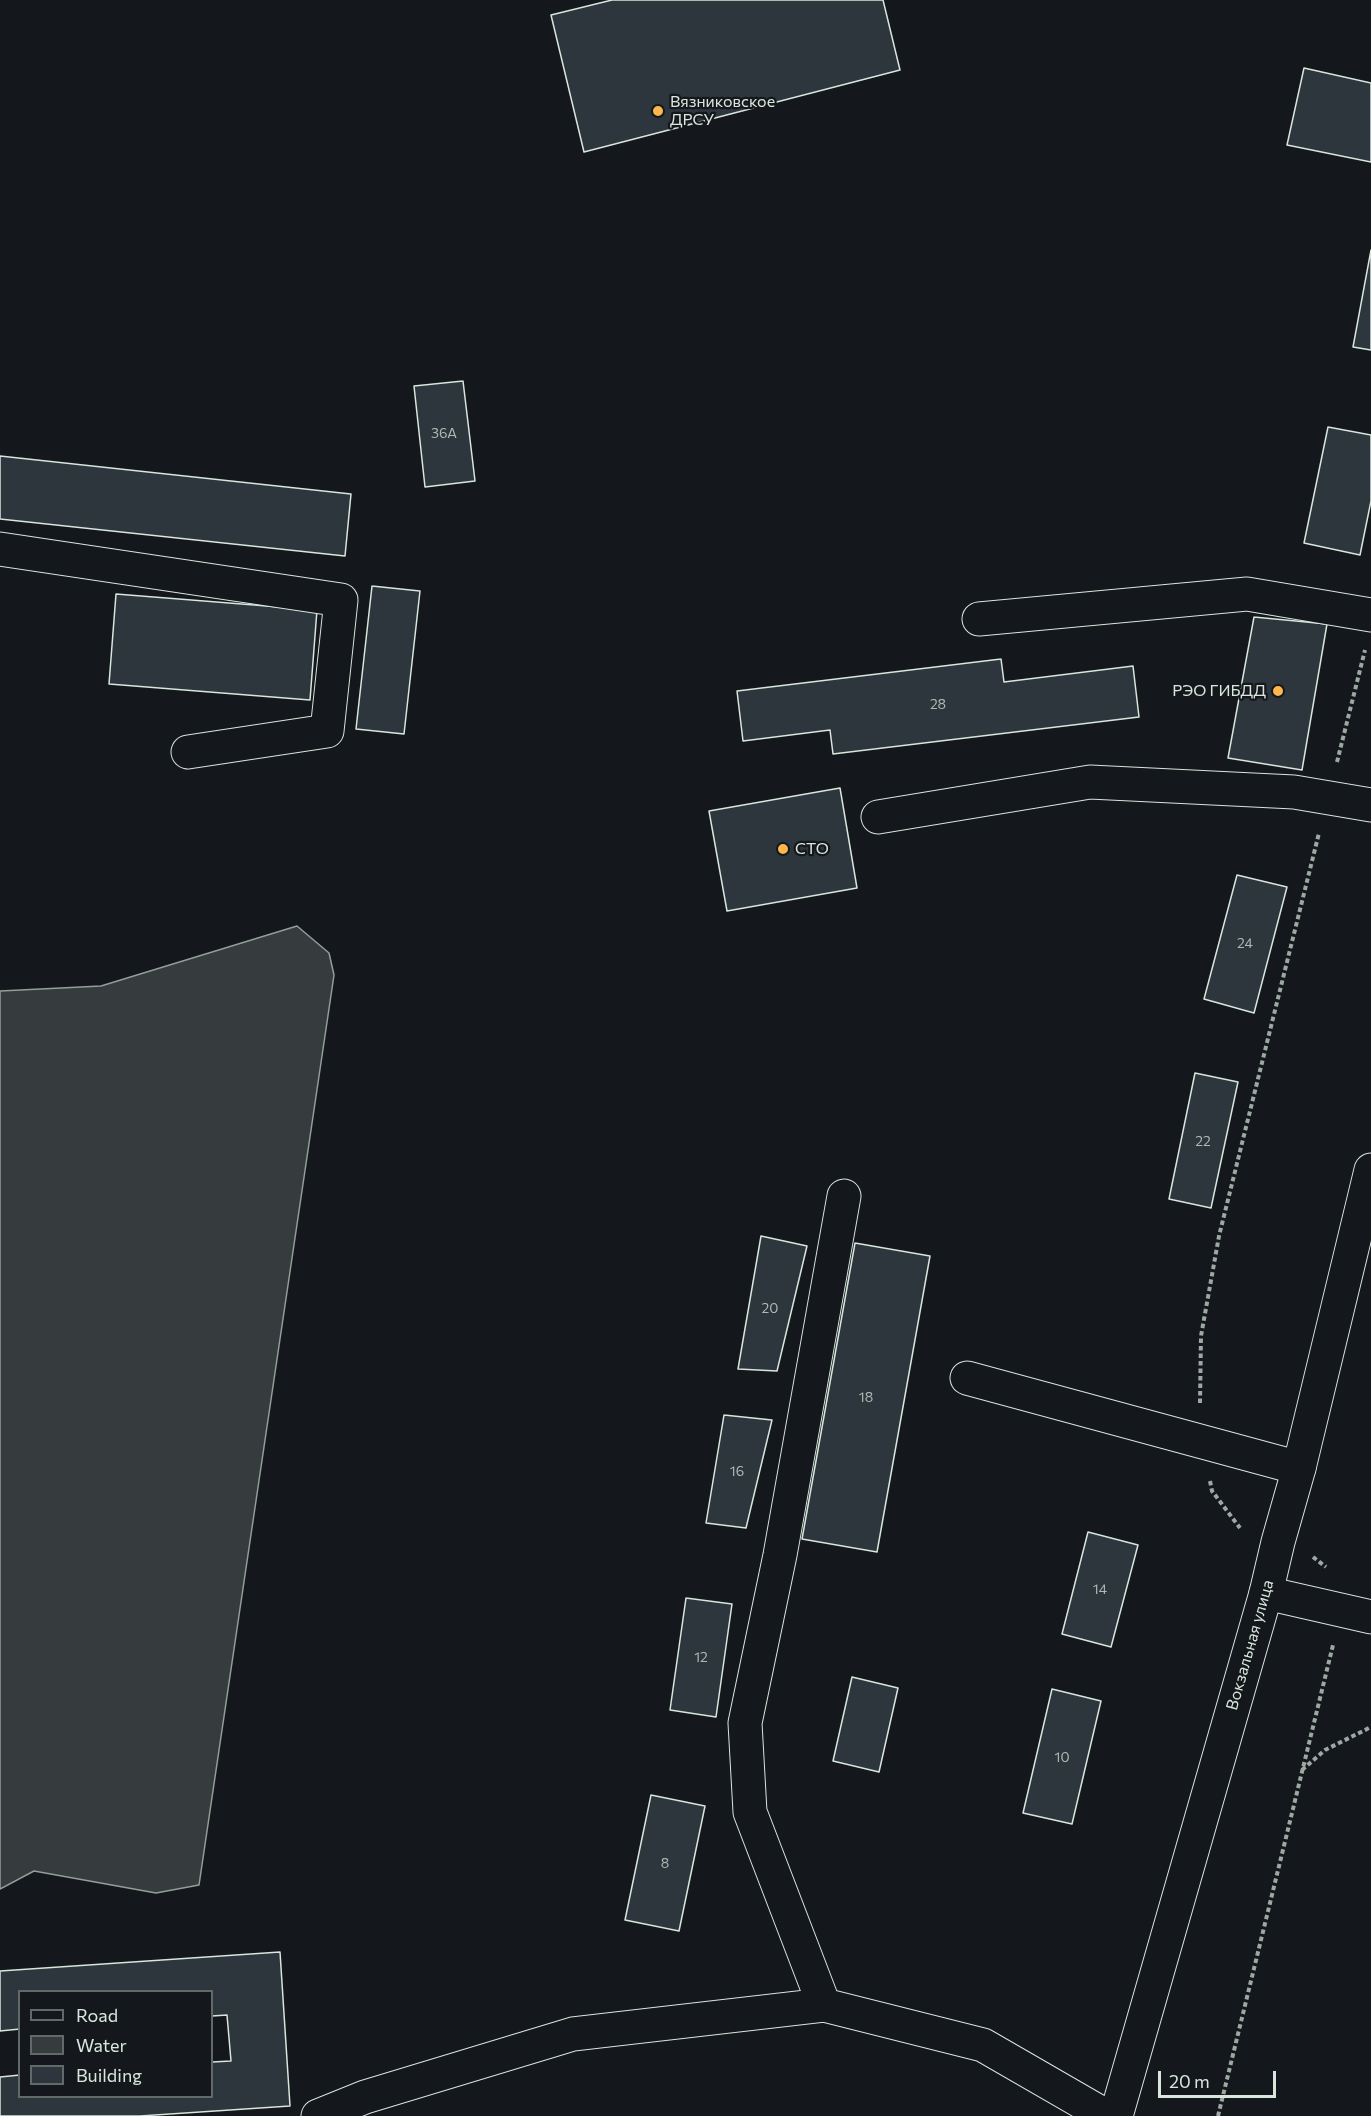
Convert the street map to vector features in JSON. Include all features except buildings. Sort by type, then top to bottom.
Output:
[{"type":"main road","points":[[0,549],[341,600],[327,730],[188,752]]},
{"type":"main road","points":[[979,619],[1247,594],[1371,615]]},
{"type":"main road","points":[[878,817],[1090,782],[1294,792],[1371,805]]},
{"type":"main road","name":"Вокзальная улица","points":[[1116,2116],[1266,1593],[1299,1468],[1371,1170]]},
{"type":"main road","points":[[824,2005],[750,1812],[745,1723],[780,1555],[844,1196]]},
{"type":"main road","points":[[967,1377],[1299,1468]]},
{"type":"main road","points":[[1266,1593],[1371,1617]]},
{"type":"main road","points":[[318,2116],[365,2097],[573,2034],[824,2005],[982,2045],[1106,2116]]},
{"type":"path","points":[[1240,1528],[1212,1491],[1200,1442],[1201,1336],[1219,1236],[1365,647]]},
{"type":"path","points":[[1218,2116],[1301,1771],[1338,1629],[1340,1579],[1307,1552]]},
{"type":"path","points":[[1301,1771],[1324,1750],[1371,1727]]},
{"type":"water","points":[[297,926],[329,953],[334,975],[199,1885],[156,1893],[34,1871],[0,1889],[0,991],[101,986]]},
{"type":"place","name":"Вязниковское ДРСУ","points":[[658,111]]},
{"type":"place","name":"РЭО ГИБДД","points":[[1278,691]]},
{"type":"place","name":"СТО","points":[[783,849]]}]
